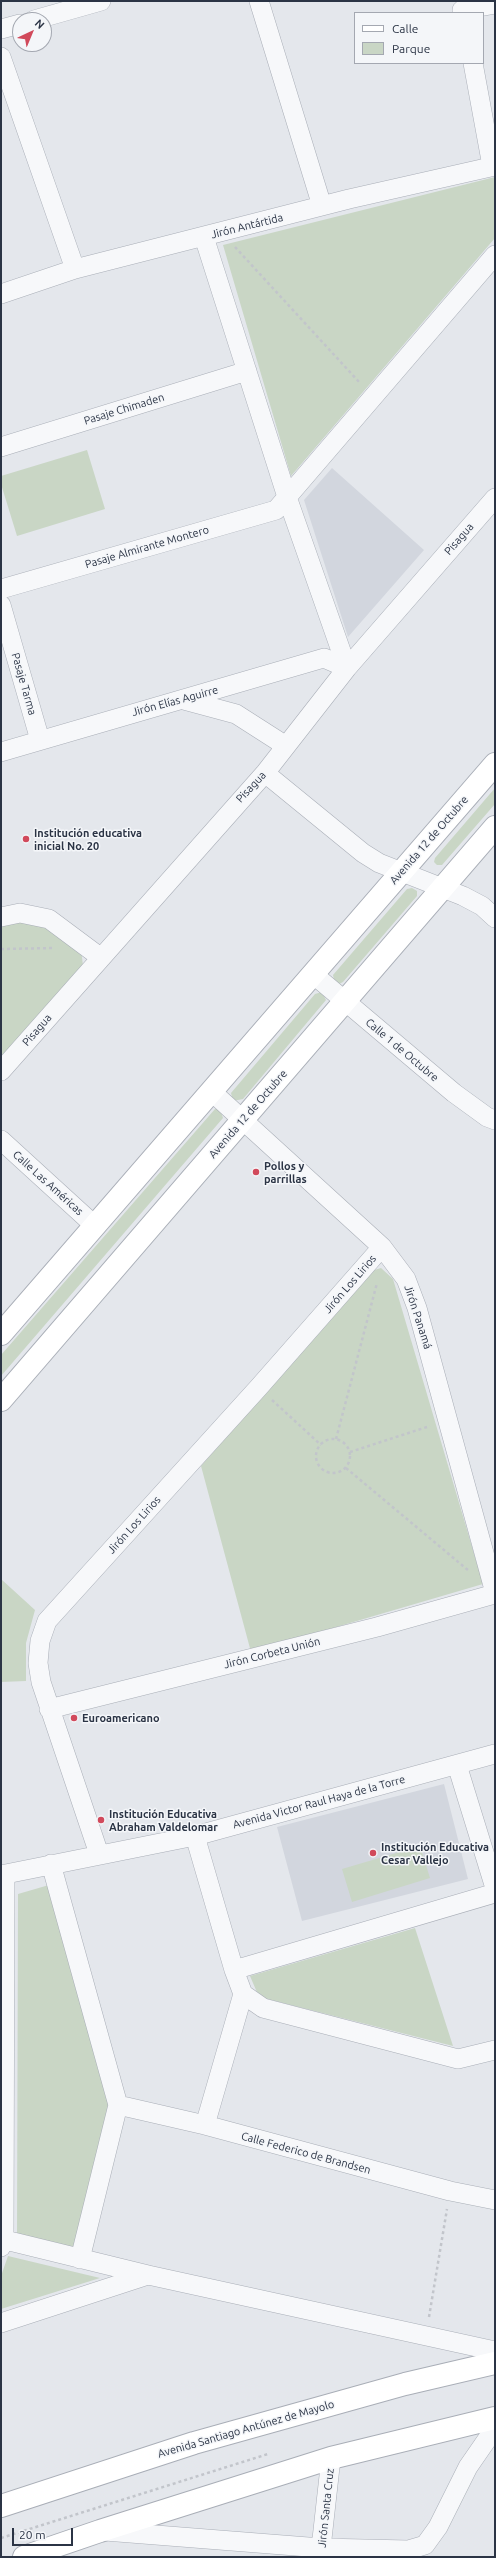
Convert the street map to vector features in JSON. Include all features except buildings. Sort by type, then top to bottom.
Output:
[{"type":"main road","name":"Avenida 12 de Octubre","points":[[1,1334],[495,764]]},
{"type":"main road","name":"Avenida 12 de Octubre","points":[[1,1400],[495,827]]},
{"type":"main road","name":"Avenida Santiago Antúnez de Mayolo","points":[[1,2506],[194,2442],[405,2384],[495,2363]]},
{"type":"main road","points":[[24,2557],[100,2530],[331,2458],[495,2418]]},
{"type":"street","points":[[52,15],[102,1]]},
{"type":"street","points":[[259,1],[322,206]]},
{"type":"street","points":[[462,8],[495,4]]},
{"type":"street","points":[[1,30],[12,27]]},
{"type":"street","points":[[1,57],[75,269]]},
{"type":"street","points":[[473,64],[494,166]]},
{"type":"street","name":"Jirón Antártida","points":[[1,294],[75,269],[322,206],[494,166]]},
{"type":"street","points":[[212,234],[247,371],[287,497],[347,668]]},
{"type":"street","name":"Pasaje Almirante Montero","points":[[1,589],[276,510],[495,255]]},
{"type":"street","name":"Pasaje Chimaden","points":[[1,447],[247,371]]},
{"type":"street","name":"Pisagua","points":[[1,1071],[94,953],[265,773],[347,668],[495,498]]},
{"type":"street","name":"Pasaje Tarma","points":[[1,606],[40,740]]},
{"type":"street","name":"Jirón Elías Aguirre","points":[[1,752],[159,704],[184,700],[324,658],[347,668]]},
{"type":"street","points":[[184,700],[236,714],[286,746]]},
{"type":"street","points":[[265,773],[363,853],[378,863],[402,871],[482,906],[495,918]]},
{"type":"street","points":[[1,917],[20,913],[49,919],[94,953]]},
{"type":"street","name":"Calle 1 de Octubre","points":[[313,974],[454,1093],[486,1117],[495,1120]]},
{"type":"street","name":"Jirón Panamá","points":[[211,1091],[384,1249],[406,1279],[417,1308],[495,1594]]},
{"type":"street","name":"Calle Las Américas","points":[[1,1140],[94,1225]]},
{"type":"street","name":"Jirón Los Lirios","points":[[99,1854],[49,1709],[38,1663],[40,1641],[47,1620],[384,1249]]},
{"type":"street","name":"Jirón Corbeta Unión","points":[[49,1709],[377,1627],[495,1594]]},
{"type":"street","name":"Avenida Victor Raul Haya de la Torre","points":[[3,1875],[99,1854],[195,1836],[495,1754]]},
{"type":"street","points":[[457,1765],[495,1888]]},
{"type":"street","points":[[195,1836],[234,1970],[243,1994],[263,2008],[458,2059],[495,2050]]},
{"type":"street","points":[[50,1864],[118,2105],[80,2259]]},
{"type":"street","points":[[3,1875],[2,2242],[495,2351]]},
{"type":"street","points":[[234,1970],[495,1893]]},
{"type":"street","points":[[205,2126],[243,1994]]},
{"type":"street","name":"Calle Federico de Brandsen","points":[[118,2105],[205,2126],[450,2191],[495,2200]]},
{"type":"street","points":[[1,2323],[148,2275]]},
{"type":"street","points":[[100,2530],[321,2552],[408,2550],[425,2545],[438,2527],[468,2467],[495,2428]]},
{"type":"street","name":"Jirón Santa Cruz","points":[[321,2552],[331,2458]]},
{"type":"path","points":[[212,234],[373,397]]},
{"type":"path","points":[[1,949],[13,947],[94,953]]},
{"type":"path","points":[[336,1439],[384,1249]]},
{"type":"path","points":[[259,1387],[321,1444]]},
{"type":"path","points":[[350,1452],[448,1420]]},
{"type":"path","points":[[336,1439],[345,1444],[350,1452],[346,1468],[336,1473],[330,1473],[321,1468],[316,1457],[321,1444],[327,1440],[336,1439]]},
{"type":"path","points":[[346,1468],[470,1573]]},
{"type":"path","points":[[426,2336],[450,2191]]},
{"type":"shaded area","points":[[332,468],[424,550],[348,637],[304,500]]},
{"type":"shaded area","name":"Institución Educativa Cesar Vallejo","points":[[444,1784],[468,1879],[302,1921],[277,1827]]},
{"type":"green space","points":[[495,177],[495,238],[291,476],[223,245]]},
{"type":"green space","points":[[87,450],[105,509],[17,536],[1,484],[1,476]]},
{"type":"green space","points":[[495,788],[495,804],[442,865],[437,865],[434,862],[435,858]]},
{"type":"green space","points":[[412,888],[417,891],[417,896],[343,982],[339,984],[334,980],[333,975],[407,889]]},
{"type":"green space","points":[[18,920],[45,925],[81,949],[83,966],[1,1059],[1,926]]},
{"type":"green space","points":[[322,992],[326,1000],[243,1099],[233,1101],[231,1093],[315,994]]},
{"type":"green space","points":[[215,1109],[220,1109],[223,1118],[1,1376],[1,1355]]},
{"type":"green space","points":[[381,1268],[393,1279],[483,1584],[251,1652],[201,1466],[371,1271]]},
{"type":"green space","points":[[1,1579],[35,1610],[26,1643],[26,1681],[1,1682]]},
{"type":"green space","points":[[420,1846],[430,1878],[352,1902],[342,1869]]},
{"type":"green space","points":[[49,1885],[110,2110],[76,2250],[17,2238],[18,1894]]},
{"type":"green space","points":[[415,1928],[453,2046],[259,1997],[250,1976]]},
{"type":"green space","points":[[8,2256],[100,2278],[1,2309],[1,2276]]},
{"type":"place","name":"Institución educativa inicial No. 20","points":[[26,839]]},
{"type":"place","name":"Pollos y parrillas","points":[[256,1172]]},
{"type":"place","name":"Euroamericano","points":[[74,1718]]},
{"type":"place","name":"Institución Educativa Abraham Valdelomar","points":[[101,1820]]},
{"type":"place","name":"Institución Educativa Cesar Vallejo","points":[[373,1853]]}]
